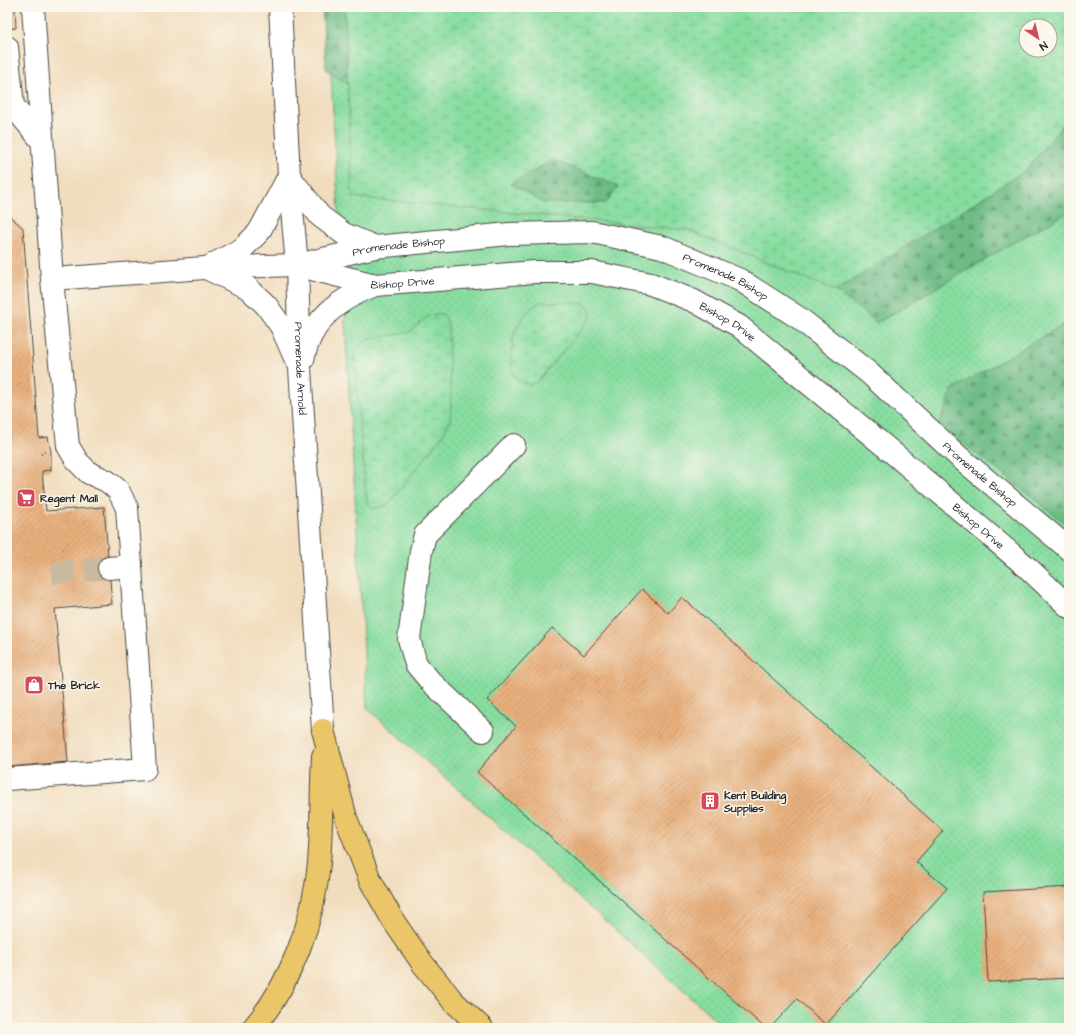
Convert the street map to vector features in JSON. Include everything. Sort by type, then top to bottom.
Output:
[{"type":"highway","points":[[253,1028],[262,1018],[286,978],[304,939],[313,902],[319,863],[323,730]]},
{"type":"highway","points":[[323,730],[346,818],[370,880],[394,922],[423,964],[453,1001],[482,1028]]},
{"type":"street","points":[[7,779],[145,769],[127,508],[118,490],[108,481],[89,473],[77,461],[68,446],[52,279],[33,7]]},
{"type":"street","name":"Promenade Arnold","points":[[280,7],[289,176],[296,266],[300,368],[323,730]]},
{"type":"street","points":[[7,46],[12,106],[42,141]]},
{"type":"street","points":[[205,268],[242,250],[259,232],[289,176],[320,216],[344,234],[375,247]]},
{"type":"street","name":"Promenade Bishop","points":[[296,266],[375,247],[509,234],[592,232],[662,246],[740,280],[799,318],[869,373],[958,456],[1069,549]]},
{"type":"street","points":[[52,279],[205,268],[296,266]]},
{"type":"street","name":"Bishop Drive","points":[[296,266],[375,285],[535,272],[592,272],[651,284],[694,301],[739,326],[1028,568],[1069,607]]},
{"type":"street","points":[[205,268],[248,288],[266,305],[281,326],[300,368]]},
{"type":"street","points":[[300,368],[311,336],[322,319],[338,303],[355,293],[375,285]]},
{"type":"street","points":[[483,731],[431,682],[416,664],[409,639],[421,551],[425,535],[514,445]]},
{"type":"street","points":[[109,568],[131,566]]},
{"type":"green space","points":[[322,7],[345,7],[348,85],[326,69]]},
{"type":"green space","points":[[327,7],[1069,7],[1069,1028],[725,1028],[367,708]]},
{"type":"green space","points":[[345,7],[1069,7],[1069,117],[1026,170],[836,291],[688,230],[352,197]],"holes":[[[553,160],[618,186],[606,203],[543,203],[511,184]]]},
{"type":"green space","points":[[1069,117],[1069,212],[1016,241],[877,323],[836,291],[1026,170]]},
{"type":"green space","points":[[553,160],[618,186],[606,203],[543,203],[511,184]]},
{"type":"green space","points":[[540,302],[583,303],[590,310],[591,316],[537,382],[529,385],[519,381],[513,374],[513,341],[514,334],[523,318],[531,308]]},
{"type":"green space","points":[[442,314],[446,317],[448,325],[451,407],[450,421],[442,436],[390,502],[383,507],[373,508],[368,504],[366,496],[354,356],[359,346],[367,340],[410,332],[427,317]]},
{"type":"green space","points":[[1069,321],[1069,526],[939,424],[953,389]]},
{"type":"building","points":[[7,7],[15,7],[16,28],[7,29]]},
{"type":"building","name":"Regent Mall","points":[[7,214],[23,228],[39,438],[48,437],[51,452],[51,470],[42,471],[46,511],[104,507],[112,604],[55,609],[68,762],[7,767]]},
{"type":"building","name":"Kent Building Supplies","points":[[642,589],[668,613],[682,597],[943,831],[916,862],[947,888],[826,1025],[797,999],[770,1028],[765,1028],[477,772],[516,726],[487,700],[552,628],[584,655]]},
{"type":"building","points":[[1069,887],[1069,978],[988,982],[983,892]]},
{"type":"tunnel","points":[[52,573],[109,568]]},
{"type":"place","name":"Regent Mall","points":[[26,498]]},
{"type":"place","name":"The Brick","points":[[34,685]]},
{"type":"place","name":"Kent Building Supplies","points":[[710,801]]}]
